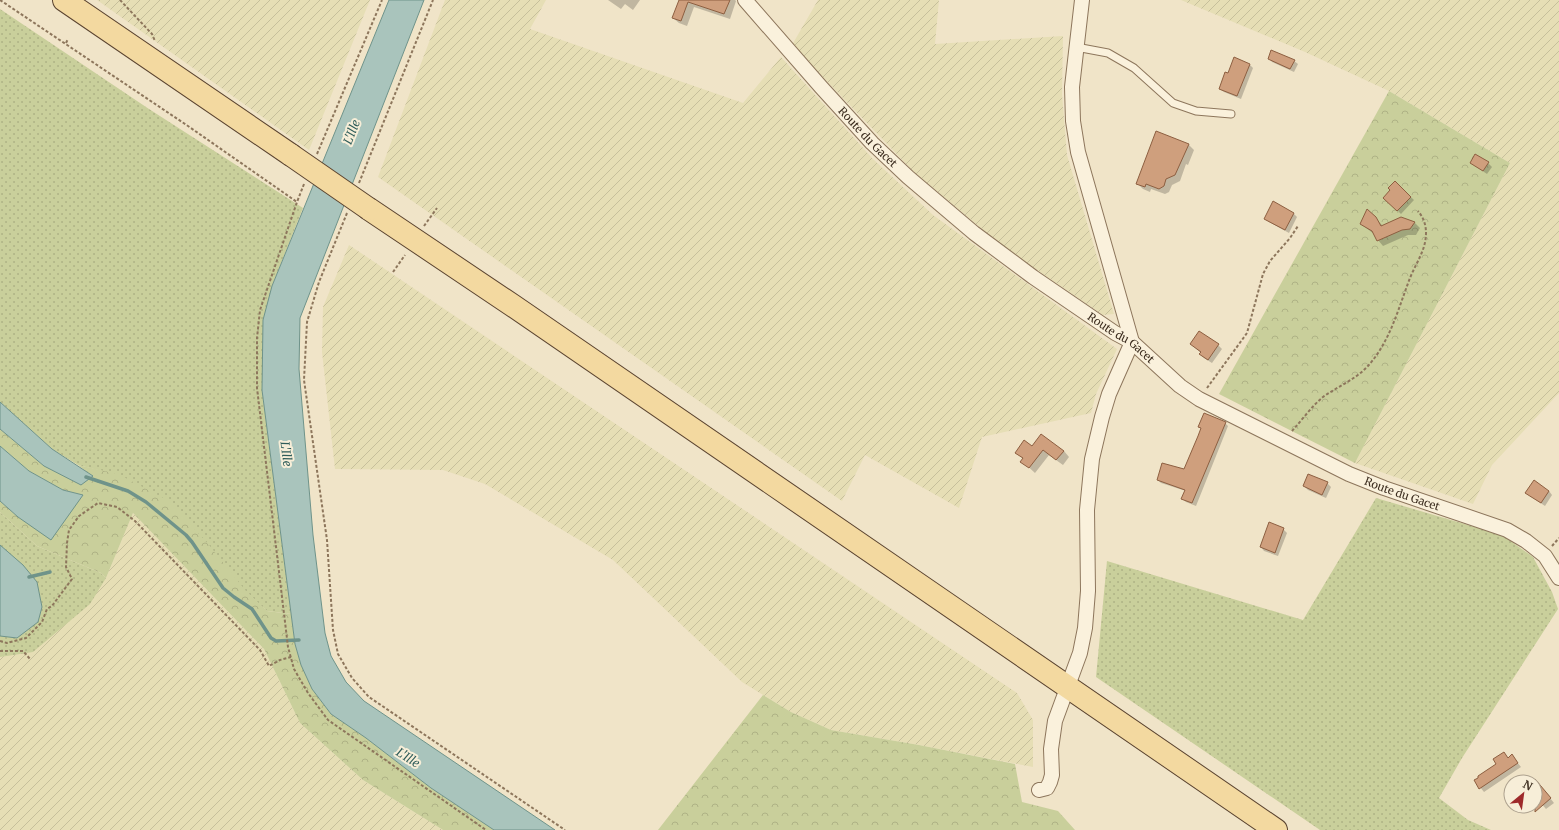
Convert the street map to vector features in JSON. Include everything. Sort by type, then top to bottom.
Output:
[{"type":"main road","points":[[64,0],[292,155],[359,209],[1067,686],[1276,830]]},
{"type":"street","name":"Route du Gacet","points":[[745,0],[867,137],[908,177],[974,232],[1033,277],[1132,342],[1180,386],[1199,399],[1349,474],[1384,488],[1507,530],[1526,540],[1545,556],[1559,578]]},
{"type":"street","points":[[1039,790],[1046,788],[1052,775],[1051,749],[1055,721],[1080,653],[1085,628],[1088,591],[1087,510],[1092,459],[1109,394],[1132,342],[1078,152],[1073,121],[1072,88],[1082,0]]},
{"type":"lane","points":[[1076,47],[1108,53],[1134,68],[1173,103],[1196,111],[1231,114]]},
{"type":"path","points":[[0,0],[66,43],[297,202]]},
{"type":"path","points":[[120,0],[152,34],[159,50],[156,63]]},
{"type":"path","points":[[315,158],[382,0]]},
{"type":"path","points":[[357,187],[433,0]]},
{"type":"path","points":[[66,43],[68,39]]},
{"type":"path","points":[[306,180],[260,310],[257,338],[257,388],[288,647],[294,668],[308,693],[328,720],[486,830]]},
{"type":"path","points":[[424,227],[437,208]]},
{"type":"path","points":[[359,209],[319,282],[307,322],[304,380],[327,540],[333,630],[338,654],[352,678],[369,696],[565,830]]},
{"type":"path","points":[[1283,441],[1322,398],[1365,368],[1379,351],[1392,328],[1410,278],[1423,252],[1426,233],[1424,218],[1418,211]]},
{"type":"path","points":[[1199,399],[1247,333],[1263,274],[1270,261],[1290,238],[1298,226]]},
{"type":"path","points":[[393,272],[405,255]]},
{"type":"path","points":[[0,641],[7,643],[26,638],[42,622],[47,609],[52,606],[72,579],[66,567],[67,543],[70,530],[79,516],[98,503],[117,507],[135,521],[174,559],[260,650],[269,666],[280,660],[291,657]]},
{"type":"path","points":[[0,651],[23,651],[30,659]]},
{"type":"shaded area","points":[[97,0],[370,0],[309,150]]},
{"type":"shaded area","points":[[445,0],[546,0],[530,29],[743,103],[781,57],[873,159],[933,215],[1117,349],[1096,394],[1091,413],[982,437],[959,508],[865,455],[842,501],[378,177]]},
{"type":"shaded area","points":[[818,0],[939,0],[935,44],[1063,36],[1062,94],[1067,155],[1114,314],[1103,315],[1006,249],[914,172],[792,45]]},
{"type":"shaded area","points":[[1181,0],[1559,0],[1559,393],[1492,465],[1473,504],[1355,463],[1510,163],[1389,91],[1305,52]]},
{"type":"shaded area","points":[[349,245],[1017,693],[1033,720],[1033,767],[831,730],[791,712],[742,682],[613,560],[485,484],[443,470],[335,469],[322,352],[323,307]]},
{"type":"shaded area","points":[[133,513],[264,649],[300,723],[363,780],[443,830],[0,830],[0,657],[106,578]]},
{"type":"green space","points":[[0,9],[149,109],[303,208],[272,286],[262,390],[291,614],[267,611],[118,475],[78,465],[52,449],[0,402]]},
{"type":"green space","points":[[1389,91],[1510,163],[1355,463],[1219,394]]},
{"type":"green space","points":[[0,429],[44,466],[92,476],[78,465],[118,474],[169,501],[209,545],[245,590],[267,611],[291,614],[295,644],[301,665],[312,689],[331,714],[366,738],[431,788],[494,830],[443,830],[363,780],[300,723],[264,649],[133,513],[106,578],[101,573],[37,546],[0,512],[0,501],[18,517],[83,495],[63,490],[29,471],[0,446]]},
{"type":"green space","points":[[1376,498],[1502,535],[1533,557],[1552,592],[1558,609],[1462,758],[1439,798],[1468,820],[1491,830],[1320,830],[1096,677],[1107,561],[1303,620]]},
{"type":"green space","points":[[0,512],[37,546],[101,573],[106,578],[90,604],[33,652],[0,657]]},
{"type":"green space","points":[[763,695],[791,712],[831,730],[919,745],[1015,764],[1022,802],[1058,811],[1075,830],[658,830]]},
{"type":"water","name":"L'Ille","points":[[389,0],[424,0],[300,318],[299,369],[313,535],[325,633],[331,656],[346,682],[364,701],[555,830],[494,830],[431,788],[366,738],[331,714],[312,689],[301,665],[295,644],[262,390],[263,320],[272,286]]},
{"type":"water","points":[[0,402],[52,449],[93,476],[81,485],[44,466],[0,429]]},
{"type":"water","points":[[0,446],[29,471],[63,490],[83,495],[51,540],[18,517],[0,501]]},
{"type":"water","points":[[0,545],[23,565],[37,582],[42,607],[38,622],[17,638],[0,636]]},
{"type":"building","points":[[679,0],[730,0],[724,14],[688,2],[681,21],[672,18]]},
{"type":"building","points":[[1271,50],[1295,60],[1290,69],[1268,59]]},
{"type":"building","points":[[1234,57],[1250,64],[1237,96],[1219,89],[1225,72],[1228,73]]},
{"type":"building","points":[[1156,131],[1189,144],[1175,175],[1166,179],[1164,186],[1159,189],[1146,184],[1145,187],[1136,184]]},
{"type":"building","points":[[1475,154],[1489,162],[1483,171],[1470,163]]},
{"type":"building","points":[[1395,181],[1411,197],[1397,211],[1383,198],[1390,190],[1388,188]]},
{"type":"building","points":[[1273,201],[1294,213],[1285,230],[1264,219]]},
{"type":"building","points":[[1367,209],[1376,217],[1381,226],[1401,217],[1415,222],[1410,229],[1402,230],[1377,241],[1372,231],[1360,224]]},
{"type":"building","points":[[1199,331],[1219,344],[1208,360],[1199,354],[1201,352],[1190,344]]},
{"type":"building","points":[[1204,413],[1226,422],[1192,503],[1181,499],[1185,490],[1157,480],[1162,463],[1184,469],[1201,428],[1198,427]]},
{"type":"building","points":[[1041,434],[1064,451],[1056,460],[1043,450],[1029,468],[1020,462],[1023,458],[1015,453],[1024,440],[1032,446]]},
{"type":"building","points":[[1308,474],[1328,482],[1322,495],[1303,486]]},
{"type":"building","points":[[1534,480],[1549,491],[1541,503],[1525,493]]},
{"type":"building","points":[[1269,522],[1284,528],[1275,553],[1260,547]]},
{"type":"building","points":[[1504,752],[1508,758],[1512,754],[1518,763],[1479,789],[1474,780],[1496,764],[1493,759]]},
{"type":"building","points":[[1543,788],[1551,798],[1543,805]]},
{"type":"waterway","points":[[86,477],[128,491],[146,502],[186,535],[223,588],[252,609],[271,638],[276,641],[299,640]]},
{"type":"waterway","points":[[29,577],[50,572]]}]
